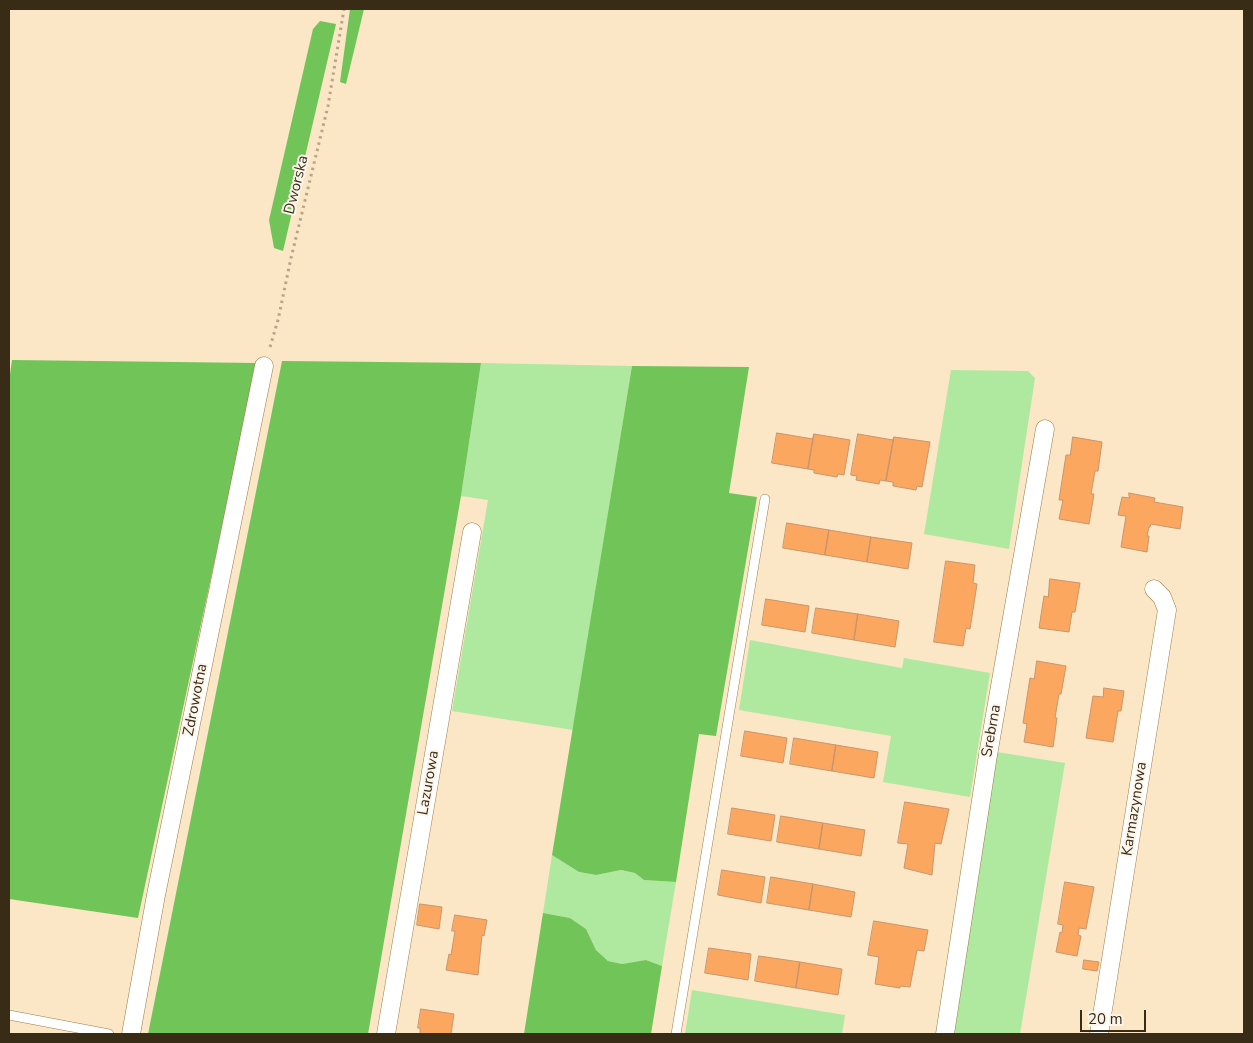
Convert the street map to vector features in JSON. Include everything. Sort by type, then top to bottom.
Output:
[{"type":"street","name":"Zdrowotna","points":[[131,1034],[156,896],[264,366]]},
{"type":"street","name":"Srebrna","points":[[945,1034],[988,755],[1044,429]]},
{"type":"street","name":"Lazurowa","points":[[386,1034],[472,532]]},
{"type":"street","name":"Karmazynowa","points":[[1099,1034],[1167,610],[1162,597],[1154,589]]},
{"type":"lane","points":[[676,1034],[764,499]]},
{"type":"lane","points":[[9,1016],[109,1034]]},
{"type":"path","name":"Dworska","points":[[264,366],[278,320],[328,106],[344,9]]},
{"type":"green space","points":[[350,9],[364,9],[346,84],[340,82]]},
{"type":"green space","points":[[320,21],[336,24],[283,251],[274,248],[269,220],[313,29]]},
{"type":"green space","points":[[12,360],[257,363],[138,918],[9,899],[9,382]]},
{"type":"green space","points":[[282,361],[481,363],[461,496],[368,1034],[148,1034]]},
{"type":"green space","points":[[481,363],[632,366],[573,730],[452,711],[488,500],[461,496]]},
{"type":"green space","points":[[632,366],[749,367],[729,493],[757,497],[716,736],[699,734],[676,882],[644,880],[635,873],[621,870],[596,875],[579,872],[552,855]]},
{"type":"green space","points":[[951,370],[1028,371],[1035,378],[1009,549],[924,534]]},
{"type":"green space","points":[[750,640],[902,668],[904,658],[990,673],[970,797],[883,782],[891,736],[739,710]]},
{"type":"green space","points":[[997,752],[1065,763],[1020,1034],[952,1034]]},
{"type":"green space","points":[[552,855],[579,872],[596,875],[621,870],[635,873],[644,880],[676,882],[662,966],[646,960],[622,964],[608,961],[596,950],[586,929],[570,918],[543,913]]},
{"type":"green space","points":[[543,913],[570,918],[586,929],[596,950],[608,961],[622,964],[646,960],[662,966],[651,1034],[524,1034]]},
{"type":"green space","points":[[692,990],[845,1015],[842,1034],[685,1034]]},
{"type":"building","points":[[777,433],[813,439],[814,434],[808,469],[772,463]]},
{"type":"building","points":[[814,434],[850,440],[844,475],[838,474],[837,477],[814,473],[814,470],[808,469]]},
{"type":"building","points":[[858,434],[893,440],[894,437],[886,481],[880,480],[879,484],[856,480],[857,476],[851,475]]},
{"type":"building","points":[[894,437],[930,442],[922,487],[917,486],[916,490],[893,486],[893,482],[886,481]]},
{"type":"building","points":[[1073,437],[1102,442],[1098,471],[1095,471],[1091,494],[1094,494],[1089,524],[1059,519],[1063,500],[1059,500],[1066,455],[1070,455]]},
{"type":"building","points":[[1129,493],[1155,498],[1154,502],[1183,507],[1180,529],[1151,524],[1147,536],[1149,536],[1147,552],[1121,547],[1126,516],[1118,515],[1122,497],[1129,498]]},
{"type":"building","points":[[787,523],[829,530],[825,555],[783,548]]},
{"type":"building","points":[[829,530],[871,537],[867,562],[825,555]]},
{"type":"building","points":[[871,537],[912,543],[908,569],[867,562]]},
{"type":"building","points":[[946,561],[975,565],[973,583],[977,584],[970,629],[966,628],[963,646],[934,642]]},
{"type":"building","points":[[1050,579],[1080,583],[1069,632],[1039,628],[1044,596],[1048,597]]},
{"type":"building","points":[[766,599],[809,606],[805,632],[762,625]]},
{"type":"building","points":[[816,608],[858,614],[854,640],[812,633]]},
{"type":"building","points":[[858,614],[899,621],[895,647],[854,640]]},
{"type":"building","points":[[1037,661],[1066,666],[1055,718],[1057,718],[1053,747],[1024,742],[1027,724],[1023,723],[1030,678],[1034,679]]},
{"type":"building","points":[[1104,688],[1124,691],[1121,711],[1118,711],[1113,742],[1086,738],[1093,696],[1103,697]]},
{"type":"building","points":[[745,731],[787,738],[783,763],[741,756]]},
{"type":"building","points":[[794,738],[836,745],[832,771],[790,764]]},
{"type":"building","points":[[836,745],[878,752],[874,778],[832,771]]},
{"type":"building","points":[[905,802],[949,809],[941,844],[935,843],[932,875],[904,868],[908,844],[898,843]]},
{"type":"building","points":[[732,808],[775,815],[771,841],[728,834]]},
{"type":"building","points":[[781,816],[823,823],[819,849],[777,842]]},
{"type":"building","points":[[823,823],[865,830],[861,856],[819,849]]},
{"type":"building","points":[[722,870],[765,877],[761,903],[718,895]]},
{"type":"building","points":[[771,877],[813,884],[809,910],[767,903]]},
{"type":"building","points":[[1065,882],[1094,887],[1086,929],[1079,928],[1078,935],[1081,936],[1077,956],[1056,952],[1060,932],[1062,933],[1063,925],[1058,924]]},
{"type":"building","points":[[813,884],[855,892],[851,917],[809,910]]},
{"type":"building","points":[[420,904],[442,907],[439,929],[417,925]]},
{"type":"building","points":[[455,915],[487,920],[484,936],[482,935],[478,975],[446,970],[455,931],[452,931]]},
{"type":"building","points":[[874,921],[928,930],[924,951],[917,950],[910,987],[900,986],[900,988],[875,984],[879,957],[868,955]]},
{"type":"building","points":[[709,948],[751,954],[748,980],[705,973]]},
{"type":"building","points":[[759,956],[800,962],[796,988],[755,981]]},
{"type":"building","points":[[1084,960],[1099,962],[1097,971],[1083,969]]},
{"type":"building","points":[[800,962],[842,969],[838,995],[796,988]]},
{"type":"building","points":[[421,1009],[454,1014],[451,1034],[420,1034],[420,1028],[418,1028]]}]
